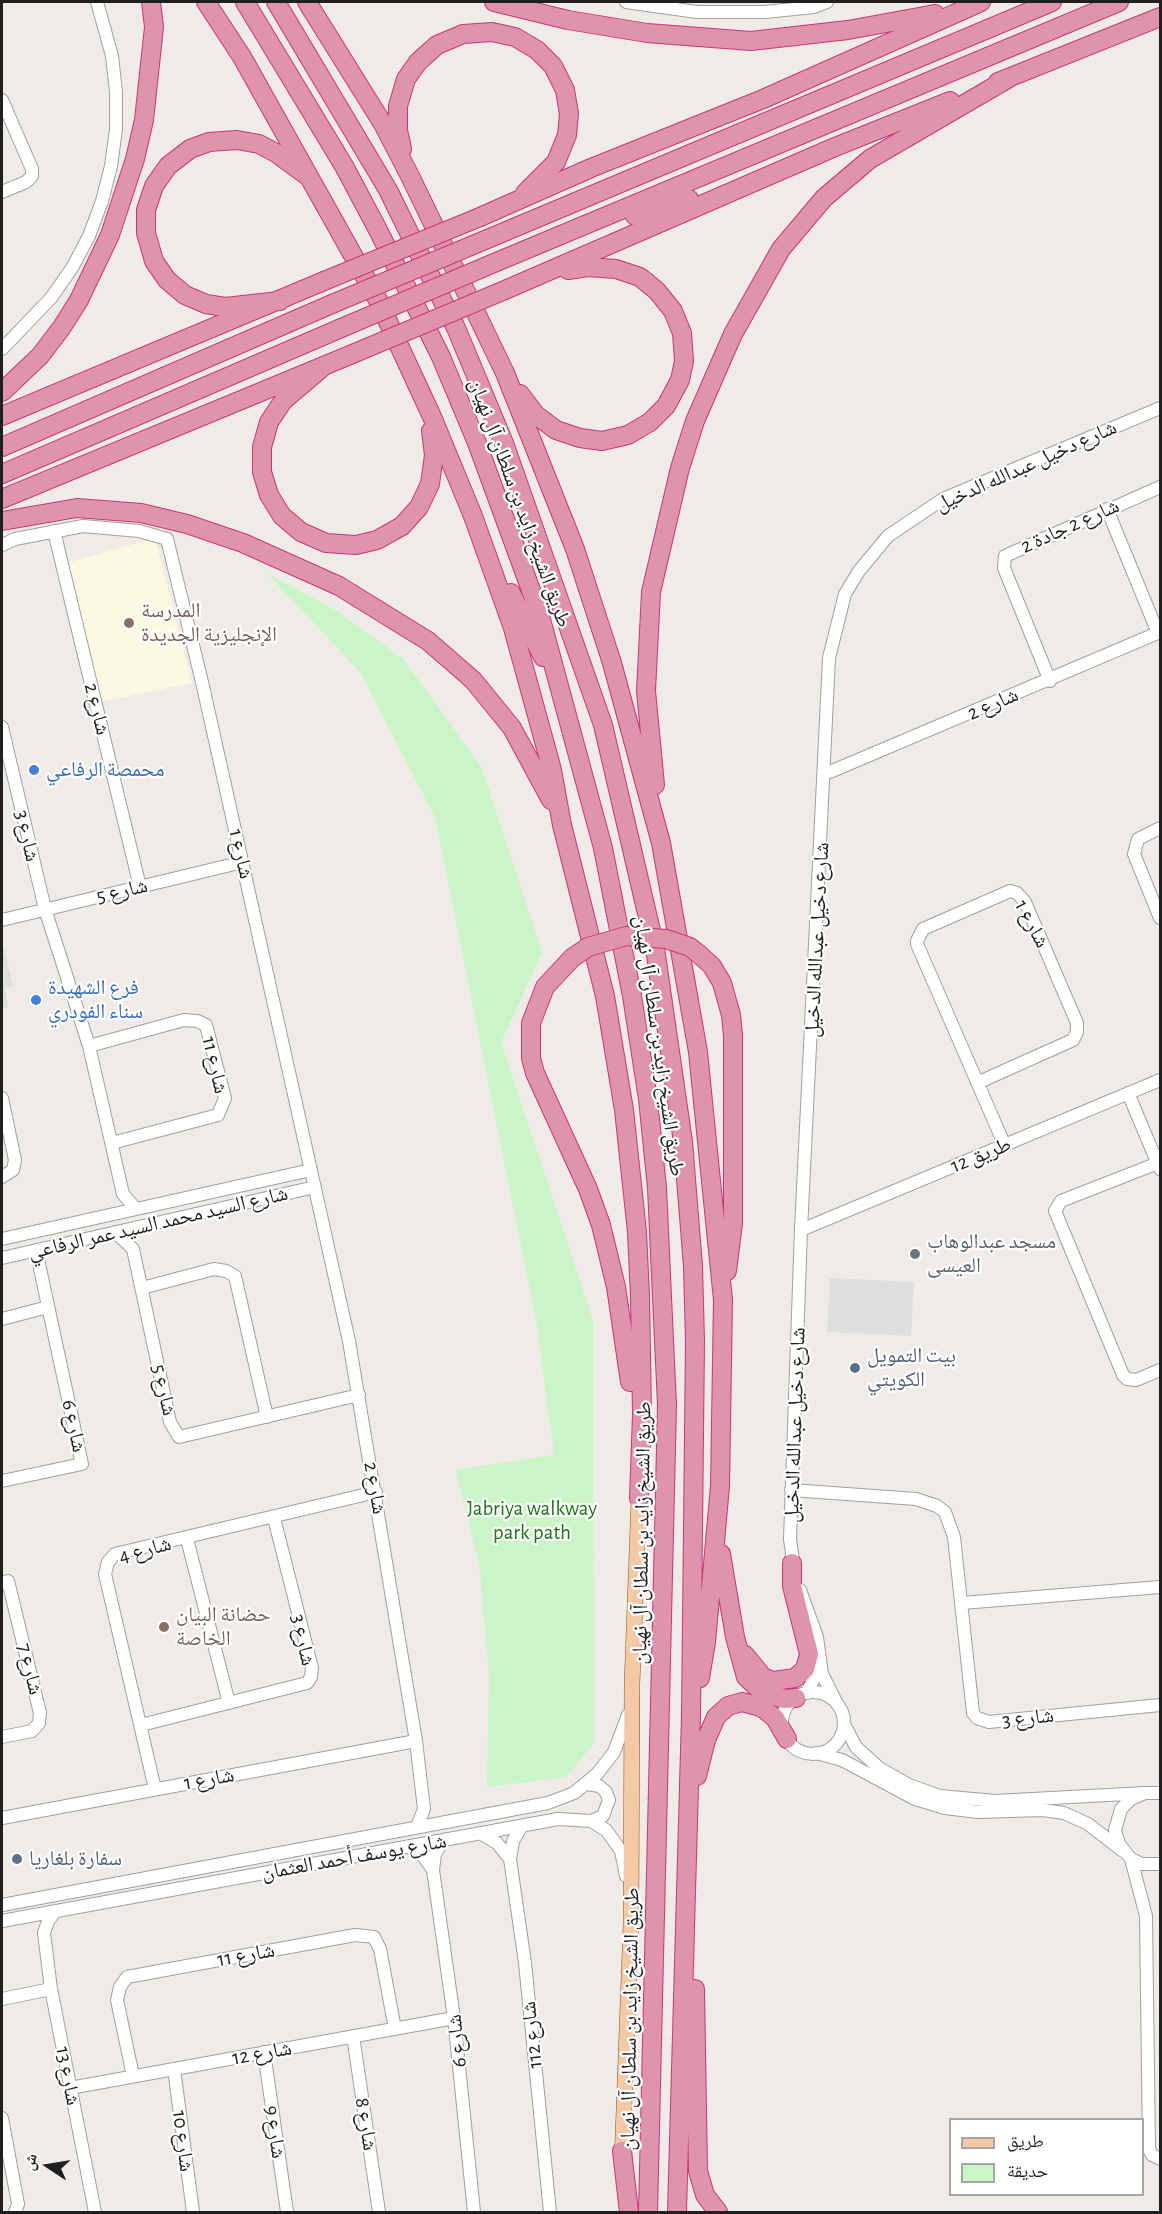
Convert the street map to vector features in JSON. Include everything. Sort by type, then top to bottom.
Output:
[{"type":"highway","points":[[2,392],[40,356],[62,327],[79,300],[110,234],[132,169],[144,120],[154,27],[151,2]]},
{"type":"highway","points":[[206,2],[242,57],[378,300],[427,406],[473,516],[513,628],[552,770],[562,825],[605,996],[624,1110],[637,1232],[640,1296],[642,1414],[639,1498]]},
{"type":"highway","name":"طريق الشيخ زايد بن سلطان آل نهيان","points":[[245,2],[344,166],[441,357],[514,540],[539,612],[603,848],[632,996],[648,1098],[662,1242],[668,1405],[648,2212]]},
{"type":"highway","name":"طريق الشيخ زايد بن سلطان آل نهيان","points":[[276,2],[388,190],[456,328],[480,384],[532,520],[603,725],[644,893],[664,1005],[680,1120],[693,1266],[695,1415],[691,1715],[677,2212]]},
{"type":"highway","points":[[494,2],[568,20],[647,33],[751,41],[848,30],[963,9]]},
{"type":"highway","points":[[2,416],[512,204],[645,146],[763,99],[981,2]]},
{"type":"highway","points":[[2,447],[557,208],[1052,2]]},
{"type":"highway","points":[[2,474],[494,263],[1119,2]]},
{"type":"highway","points":[[308,5],[383,124],[505,373],[575,549],[612,663],[661,843]]},
{"type":"highway","points":[[2,499],[323,367],[835,147],[1161,17]]},
{"type":"highway","points":[[410,176],[399,137],[398,113],[402,91],[413,68],[432,48],[457,35],[485,31],[509,35],[537,50],[553,66],[565,90],[569,114],[565,141],[556,162],[512,204]]},
{"type":"highway","points":[[723,1300],[698,1052],[661,843],[646,691],[651,592],[680,468],[695,421],[733,334],[781,249],[832,190],[885,149],[1009,78]]},
{"type":"highway","points":[[557,208],[763,99]]},
{"type":"highway","points":[[280,300],[225,308],[199,302],[179,291],[161,273],[151,254],[145,226],[148,201],[158,180],[173,161],[190,149],[216,141],[244,140],[266,147],[312,180]]},
{"type":"highway","points":[[582,227],[670,205],[835,147]]},
{"type":"highway","points":[[505,373],[528,406],[545,422],[564,433],[594,441],[619,438],[642,427],[666,406],[680,380],[684,351],[679,325],[669,304],[646,281],[624,271],[600,267],[572,269],[531,279]]},
{"type":"highway","points":[[323,367],[294,390],[277,408],[267,430],[262,454],[263,479],[272,503],[288,523],[316,540],[342,545],[369,543],[396,531],[414,514],[427,493],[433,469],[433,446],[427,406]]},
{"type":"highway","points":[[31,486],[62,466],[140,427],[203,388]]},
{"type":"highway","points":[[2,521],[77,508],[141,513],[187,524],[243,543],[339,586],[428,641],[473,680],[517,736],[537,770],[562,825]]},
{"type":"highway","points":[[473,516],[562,695]]},
{"type":"highway","points":[[644,893],[670,966],[701,1098]]},
{"type":"highway","points":[[639,1498],[628,1358],[611,1264],[588,1190],[535,1073],[531,1058],[531,1023],[545,987],[572,958],[588,947],[626,936],[666,939],[690,947],[712,966],[722,984],[731,1015],[733,1036],[733,1223],[723,1300],[721,1462],[717,1528],[706,1642],[691,1715]]},
{"type":"highway","points":[[717,1528],[741,1665],[755,1688],[774,1697],[801,1695]]},
{"type":"highway","points":[[735,1637],[747,1660],[763,1677],[774,1681],[786,1681],[805,1670],[809,1654],[792,1586],[792,1563]]},
{"type":"highway","points":[[688,1828],[706,1740],[716,1716],[724,1709],[742,1702],[760,1707],[775,1718],[787,1738]]},
{"type":"highway","points":[[686,1864],[695,1982],[698,2171],[705,2194],[718,2212]]},
{"type":"highway","points":[[622,2151],[629,2212]]},
{"type":"main road","points":[[621,2212],[631,1923],[632,1684],[639,1498]]},
{"type":"street","points":[[2,349],[27,326],[67,276],[89,236],[102,201],[112,156],[116,92],[112,56],[97,2]]},
{"type":"street","points":[[626,2],[697,12],[765,12],[827,2]]},
{"type":"street","points":[[2,100],[32,169],[32,176],[26,182],[2,192]]},
{"type":"street","name":"شارع دخيل عبدالله الدخيل","points":[[837,1704],[829,1690],[819,1658],[813,1625],[792,1563],[790,1548],[801,1230],[829,658],[845,594],[859,571],[888,536],[943,499],[1161,408]]},
{"type":"street","name":"شارع 2 جادة 2","points":[[1050,681],[1004,568],[1004,558],[1009,552],[1161,486]]},
{"type":"street","points":[[1107,509],[1159,633]]},
{"type":"street","name":"شارع 1","points":[[54,531],[83,526],[108,526],[167,539],[243,862],[311,1170]]},
{"type":"street","points":[[2,545],[15,539],[54,531]]},
{"type":"street","name":"شارع 2","points":[[54,531],[140,888]]},
{"type":"street","name":"شارع 2","points":[[825,774],[1050,681],[1159,633]]},
{"type":"street","name":"شارع 3","points":[[2,727],[45,909]]},
{"type":"street","points":[[1161,828],[1138,838],[1134,854],[1161,918]]},
{"type":"street","name":"شارع 5","points":[[2,920],[243,862]]},
{"type":"street","name":"شارع 1","points":[[977,1083],[1073,1040],[1077,1032],[1077,1023],[1025,902],[1020,896],[1010,891],[923,929],[917,941],[977,1083],[1005,1146]]},
{"type":"street","points":[[45,909],[89,1046],[123,1194],[135,1208]]},
{"type":"street","name":"شارع 11","points":[[89,1046],[184,1020],[197,1021],[206,1025],[225,1098],[218,1115],[112,1143]]},
{"type":"street","name":"طريق 12","points":[[801,1230],[1161,1080]]},
{"type":"street","points":[[1128,1093],[1159,1166],[1061,1202],[1055,1210],[1122,1375],[1130,1380],[1136,1380],[1161,1370]]},
{"type":"street","points":[[2,1098],[15,1160],[13,1170],[2,1177]]},
{"type":"street","name":"شارع 2","points":[[311,1170],[359,1395],[376,1492],[416,1741],[424,1809],[417,1827]]},
{"type":"street","name":"شارع السيد محمد السيد عمر الرفاعي","points":[[2,1239],[83,1219],[311,1170]]},
{"type":"street","name":"شارع السيد محمد السيد عمر الرفاعي","points":[[2,1258],[315,1187]]},
{"type":"street","points":[[116,1212],[123,1194]]},
{"type":"street","points":[[2,1246],[68,1231],[83,1219]]},
{"type":"street","points":[[116,1233],[133,1249],[142,1226]]},
{"type":"street","name":"شارع 5","points":[[133,1249],[170,1422],[179,1437],[359,1395]]},
{"type":"street","name":"شارع 6","points":[[2,1481],[82,1464],[36,1250]]},
{"type":"street","points":[[142,1288],[214,1269],[226,1271],[235,1276],[267,1417]]},
{"type":"street","points":[[2,1319],[48,1307]]},
{"type":"street","name":"شارع 3","points":[[791,1490],[916,1499],[937,1506],[945,1512],[953,1528],[973,1713],[977,1718],[989,1722],[1161,1705]]},
{"type":"street","name":"شارع 4","points":[[155,1789],[105,1574],[108,1562],[115,1554],[187,1539],[376,1492]]},
{"type":"street","name":"شارع 3","points":[[141,1725],[306,1683],[310,1677],[312,1668],[274,1518]]},
{"type":"street","points":[[187,1539],[229,1703]]},
{"type":"street","name":"شارع 7","points":[[2,1583],[8,1581],[40,1713],[39,1723],[32,1731],[2,1737]]},
{"type":"street","points":[[962,1603],[1161,1587]]},
{"type":"street","name":"شارع دخيل عبدالله الدخيل","points":[[801,1695],[815,1676],[819,1658]]},
{"type":"street","name":"شارع يوسف أحمد العثمان","points":[[2,1905],[548,1803],[574,1793],[606,1763],[620,1739],[629,1712],[632,1684]]},
{"type":"street","points":[[1161,1793],[994,1801],[948,1798],[909,1785],[879,1767],[856,1747],[844,1725],[837,1704],[820,1693],[801,1695],[787,1707],[783,1720],[787,1738],[802,1752],[842,1760],[908,1796],[945,1808],[978,1812],[1032,1810],[1064,1813],[1088,1824],[1142,1864],[1161,1864]]},
{"type":"street","points":[[816,1753],[835,1744],[844,1725]]},
{"type":"street","name":"شارع 1","points":[[2,1818],[416,1741]]},
{"type":"street","points":[[586,1784],[595,1784],[603,1789],[609,1800],[603,1816],[591,1821]]},
{"type":"street","points":[[1145,1793],[1126,1803],[1118,1815],[1115,1830],[1127,1855],[1146,1916],[1149,2149],[1152,2155],[1161,2159]]},
{"type":"street","points":[[424,1809],[438,1823]]},
{"type":"street","name":"شارع يوسف أحمد العثمان","points":[[2,1921],[558,1819],[591,1821]]},
{"type":"street","points":[[591,1821],[612,1836],[621,1851],[631,1923]]},
{"type":"street","name":"شارع 112","points":[[522,1826],[513,1841],[510,1859],[525,1964],[550,2212]]},
{"type":"street","points":[[480,1833],[497,1843],[510,1859]]},
{"type":"street","name":"شارع 6","points":[[443,1841],[435,1854],[433,1870],[454,2018],[474,2212]]},
{"type":"street","points":[[409,1847],[423,1856],[433,1870]]},
{"type":"street","name":"شارع 13","points":[[55,1912],[45,1927],[51,1989],[95,2212]]},
{"type":"street","points":[[20,1918],[37,1928],[45,1939]]},
{"type":"street","name":"شارع 11","points":[[133,2076],[117,2000],[120,1987],[127,1977],[355,1935],[374,1937],[380,1949],[395,2029]]},
{"type":"street","points":[[2,1999],[51,1989]]},
{"type":"street","name":"شارع 12","points":[[70,2088],[454,2018]]},
{"type":"street","name":"شارع 8","points":[[353,2036],[379,2212]]},
{"type":"street","name":"شارع 9","points":[[264,2052],[286,2212]]},
{"type":"street","name":"شارع 10","points":[[174,2069],[193,2212]]},
{"type":"street","points":[[2,2118],[18,2204],[15,2212]]},
{"type":"shaded area","name":"المدرسة الإنجليزية الجديدة","points":[[155,538],[192,683],[99,702],[67,563]]},
{"type":"shaded area","points":[[2,940],[13,986],[5,988],[8,1007],[2,1008]]},
{"type":"shaded area","points":[[830,1278],[914,1282],[911,1336],[827,1332]]},
{"type":"green space","name":"Jabriya walkway park path","points":[[267,573],[337,611],[404,660],[482,768],[542,953],[501,1042],[593,1321],[594,1743],[566,1777],[487,1787],[489,1673],[479,1562],[456,1470],[554,1455],[538,1331],[435,817],[360,672]]},
{"type":"place","name":"المدرسة الإنجليزية الجديدة","points":[[129,623]]},
{"type":"place","name":"محمصة الرفاعي","points":[[34,770]]},
{"type":"place","name":"فرع الشهيدة سناء الفودري","points":[[36,1000]]},
{"type":"place","name":"مسجد عبدالوهاب العيسى","points":[[915,1254]]},
{"type":"place","name":"بيت التمويل الكويتي","points":[[855,1368]]},
{"type":"place","name":"حضانة البيان الخاصة","points":[[164,1627]]},
{"type":"place","name":"سفارة بلغاريا","points":[[17,1859]]}]
